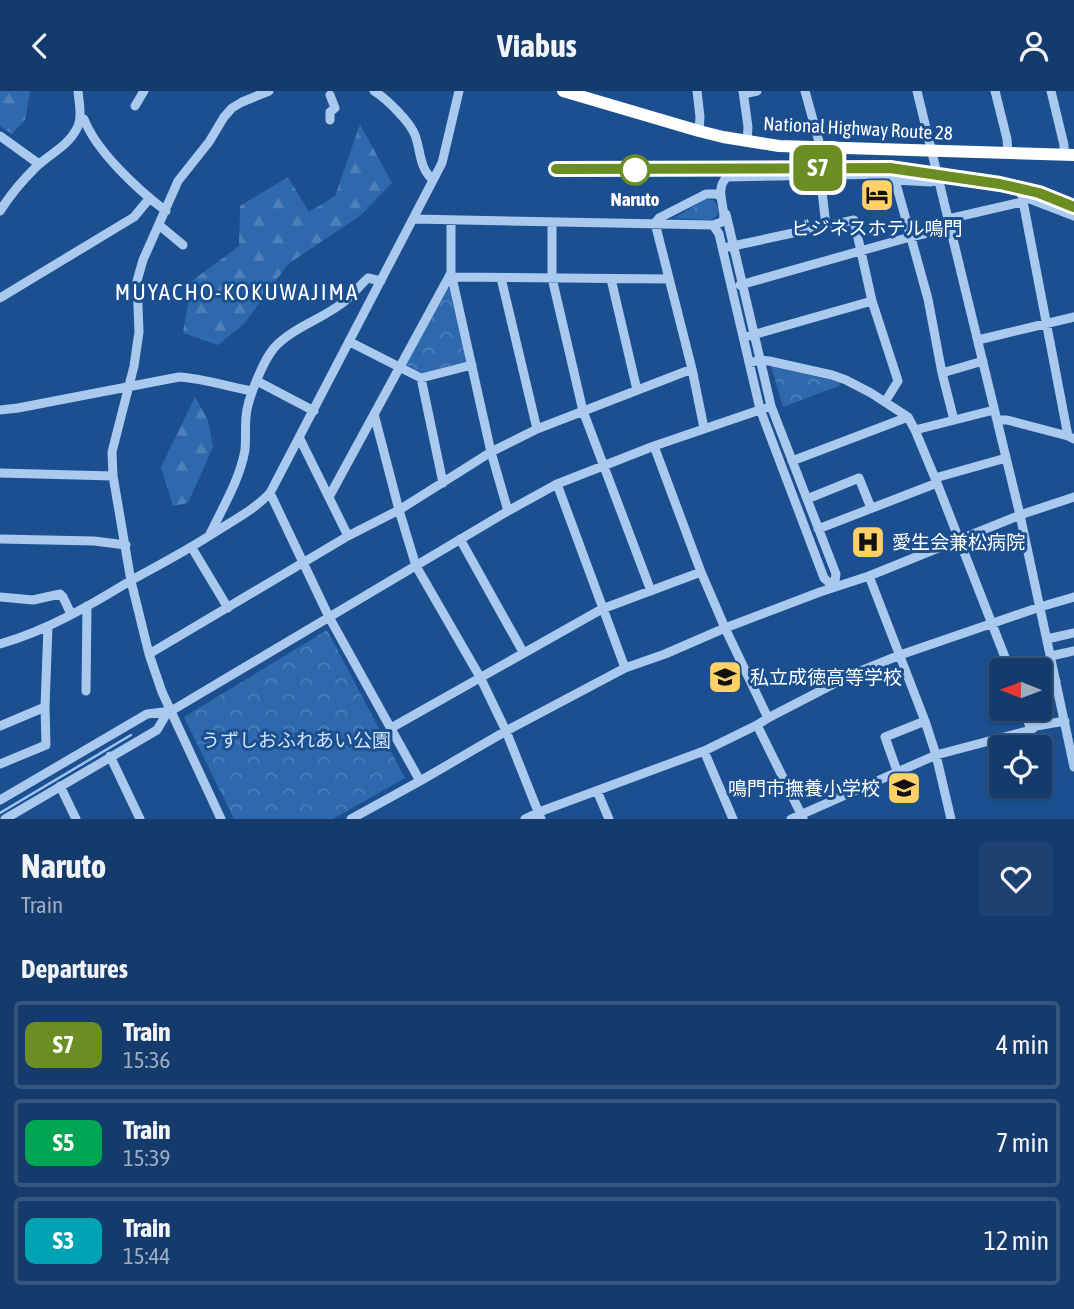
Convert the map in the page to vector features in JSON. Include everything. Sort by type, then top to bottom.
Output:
[{"type":"highway","name":"National Highway Route 28","points":[[563,91],[699,131],[779,146],[1069,155]]},
{"type":"street","points":[[0,211],[12,193],[39,164],[59,150],[77,129],[80,118],[78,91]]},
{"type":"street","points":[[135,106],[144,91]]},
{"type":"street","points":[[221,819],[169,712],[149,654],[131,581],[113,476],[112,452],[134,366],[139,332],[137,281],[143,260],[178,181],[209,142],[224,117],[242,102],[269,91]]},
{"type":"street","points":[[374,91],[387,99],[412,128],[420,159],[427,175],[433,180]]},
{"type":"street","points":[[0,644],[22,638],[48,626],[192,548],[260,504],[270,493],[442,163],[458,91]]},
{"type":"street","points":[[697,91],[699,131]]},
{"type":"street","points":[[747,141],[748,127],[743,93],[757,91]]},
{"type":"street","points":[[805,91],[821,149]]},
{"type":"street","points":[[917,91],[1020,515],[1074,767]]},
{"type":"street","points":[[995,91],[1009,153]]},
{"type":"street","points":[[1051,91],[1064,145],[1069,155]]},
{"type":"street","points":[[330,120],[330,112],[335,107],[331,95]]},
{"type":"street","points":[[80,118],[84,119],[114,163],[149,199],[166,211]]},
{"type":"street","points":[[0,136],[39,164]]},
{"type":"street","points":[[820,174],[825,226]]},
{"type":"street","points":[[414,219],[713,225],[722,222],[724,218],[721,184],[727,177],[893,174],[928,299],[954,420]]},
{"type":"street","points":[[895,180],[939,180]]},
{"type":"street","points":[[655,223],[659,218],[706,194],[716,194],[722,201],[771,405],[836,574],[834,586]]},
{"type":"street","points":[[997,420],[1071,438],[1045,323],[1022,196],[1074,216]]},
{"type":"street","points":[[0,298],[134,217],[149,199]]},
{"type":"street","points":[[732,288],[862,252],[1022,202]]},
{"type":"street","points":[[451,220],[451,275],[491,452],[508,511]]},
{"type":"street","points":[[722,249],[854,220],[872,301],[898,381],[885,402]]},
{"type":"street","points":[[552,223],[552,278],[583,411],[651,591]]},
{"type":"street","points":[[655,223],[692,369],[704,429]]},
{"type":"street","points":[[159,225],[183,245]]},
{"type":"street","points":[[713,225],[719,234],[760,409],[824,578],[834,586]]},
{"type":"street","points":[[451,275],[669,279]]},
{"type":"street","points":[[329,497],[451,275]]},
{"type":"street","points":[[209,535],[235,482],[245,450],[246,415],[252,391],[273,349],[287,337],[341,304],[368,278],[381,281]]},
{"type":"street","points":[[501,278],[537,429]]},
{"type":"street","points":[[611,279],[637,390]]},
{"type":"street","points":[[743,337],[872,301]]},
{"type":"street","points":[[978,339],[1074,317]]},
{"type":"street","points":[[350,342],[421,378],[472,365]]},
{"type":"street","points":[[749,363],[760,360],[832,375],[859,387],[908,417],[936,480],[1005,658]]},
{"type":"street","points":[[942,373],[983,361]]},
{"type":"street","points":[[149,654],[348,536],[399,510],[491,452],[537,429],[692,369]]},
{"type":"street","points":[[0,410],[178,377],[252,391]]},
{"type":"street","points":[[421,378],[443,483]]},
{"type":"street","points":[[257,381],[314,411]]},
{"type":"street","points":[[4,809],[147,714],[169,712],[557,484],[771,405]]},
{"type":"street","points":[[915,429],[994,409]]},
{"type":"street","points":[[374,414],[416,566],[480,677],[506,731],[540,816]]},
{"type":"street","points":[[792,461],[908,417]]},
{"type":"street","points":[[300,439],[348,536]]},
{"type":"street","points":[[654,446],[725,628],[768,718]]},
{"type":"street","points":[[818,529],[936,480],[1006,458]]},
{"type":"street","points":[[0,473],[113,476]]},
{"type":"street","points":[[807,499],[859,478],[871,508]]},
{"type":"street","points":[[557,484],[625,668]]},
{"type":"street","points":[[270,493],[329,617],[420,781]]},
{"type":"street","points":[[351,819],[506,731],[625,668],[834,586],[869,576],[1020,515],[1074,497]]},
{"type":"street","points":[[0,539],[94,541],[126,545]]},
{"type":"street","points":[[460,539],[523,652]]},
{"type":"street","points":[[192,548],[228,608]]},
{"type":"street","points":[[391,728],[602,609],[702,572]]},
{"type":"street","points":[[869,576],[925,721],[951,819]]},
{"type":"street","points":[[0,597],[33,600],[60,594],[71,614]]},
{"type":"street","points":[[525,819],[540,816],[597,791],[704,751],[853,674],[900,655],[1074,597]]},
{"type":"street","points":[[86,691],[87,606]]},
{"type":"street","points":[[0,764],[46,745],[48,626]]},
{"type":"street","points":[[1047,639],[1074,633]]},
{"type":"street","points":[[1051,656],[1074,651]]},
{"type":"street","points":[[1052,682],[1056,681]]},
{"type":"street","points":[[0,726],[45,707]]},
{"type":"street","points":[[4,809],[60,786],[157,730],[169,712]]},
{"type":"street","points":[[897,771],[885,737],[925,721]]},
{"type":"street","points":[[1028,721],[1031,730]]},
{"type":"street","points":[[791,819],[936,755],[1031,730],[1036,726],[1065,721]]},
{"type":"street","points":[[757,725],[802,816]]},
{"type":"street","points":[[704,751],[733,819]]},
{"type":"street","points":[[110,756],[140,819]]},
{"type":"street","points":[[60,786],[76,819]]},
{"type":"street","points":[[597,791],[609,819]]},
{"type":"green space","points":[[0,91],[30,91],[25,120],[12,134],[0,126]]},
{"type":"green space","points":[[360,124],[392,183],[360,216],[288,264],[244,324],[218,345],[183,333],[192,281],[239,246],[240,206],[288,177],[309,212],[335,196]]},
{"type":"green space","points":[[706,199],[713,200],[717,206],[718,214],[714,218],[674,218]]},
{"type":"green space","points":[[446,287],[452,289],[466,362],[422,373],[405,364]]},
{"type":"green space","points":[[771,366],[840,382],[839,386],[783,407]]},
{"type":"green space","points":[[195,397],[208,420],[213,447],[188,503],[173,506],[161,467]]},
{"type":"green space","name":"うずしおふれあい公園","points":[[327,630],[405,778],[333,819],[234,819],[184,717]]},
{"type":"waterway","points":[[0,813],[131,735]]},
{"type":"railway","points":[[556,169],[890,168],[1000,184],[1039,193],[1074,207]]},
{"type":"train","name":"S7","points":[[556,169],[890,168],[1000,184],[1039,193],[1074,207]]},
{"type":"place","name":"Naruto","points":[[635,170]]},
{"type":"place","name":"ビジネスホテル鳴門","points":[[877,195]]},
{"type":"place","name":"愛生会兼松病院","points":[[868,542]]},
{"type":"place","name":"私立成徳高等学校","points":[[725,677]]},
{"type":"place","name":"鳴門市撫養小学校","points":[[904,788]]},
{"type":"district","name":"MUYACHO-KOKUWAJIMA","points":[[237,292]]}]
